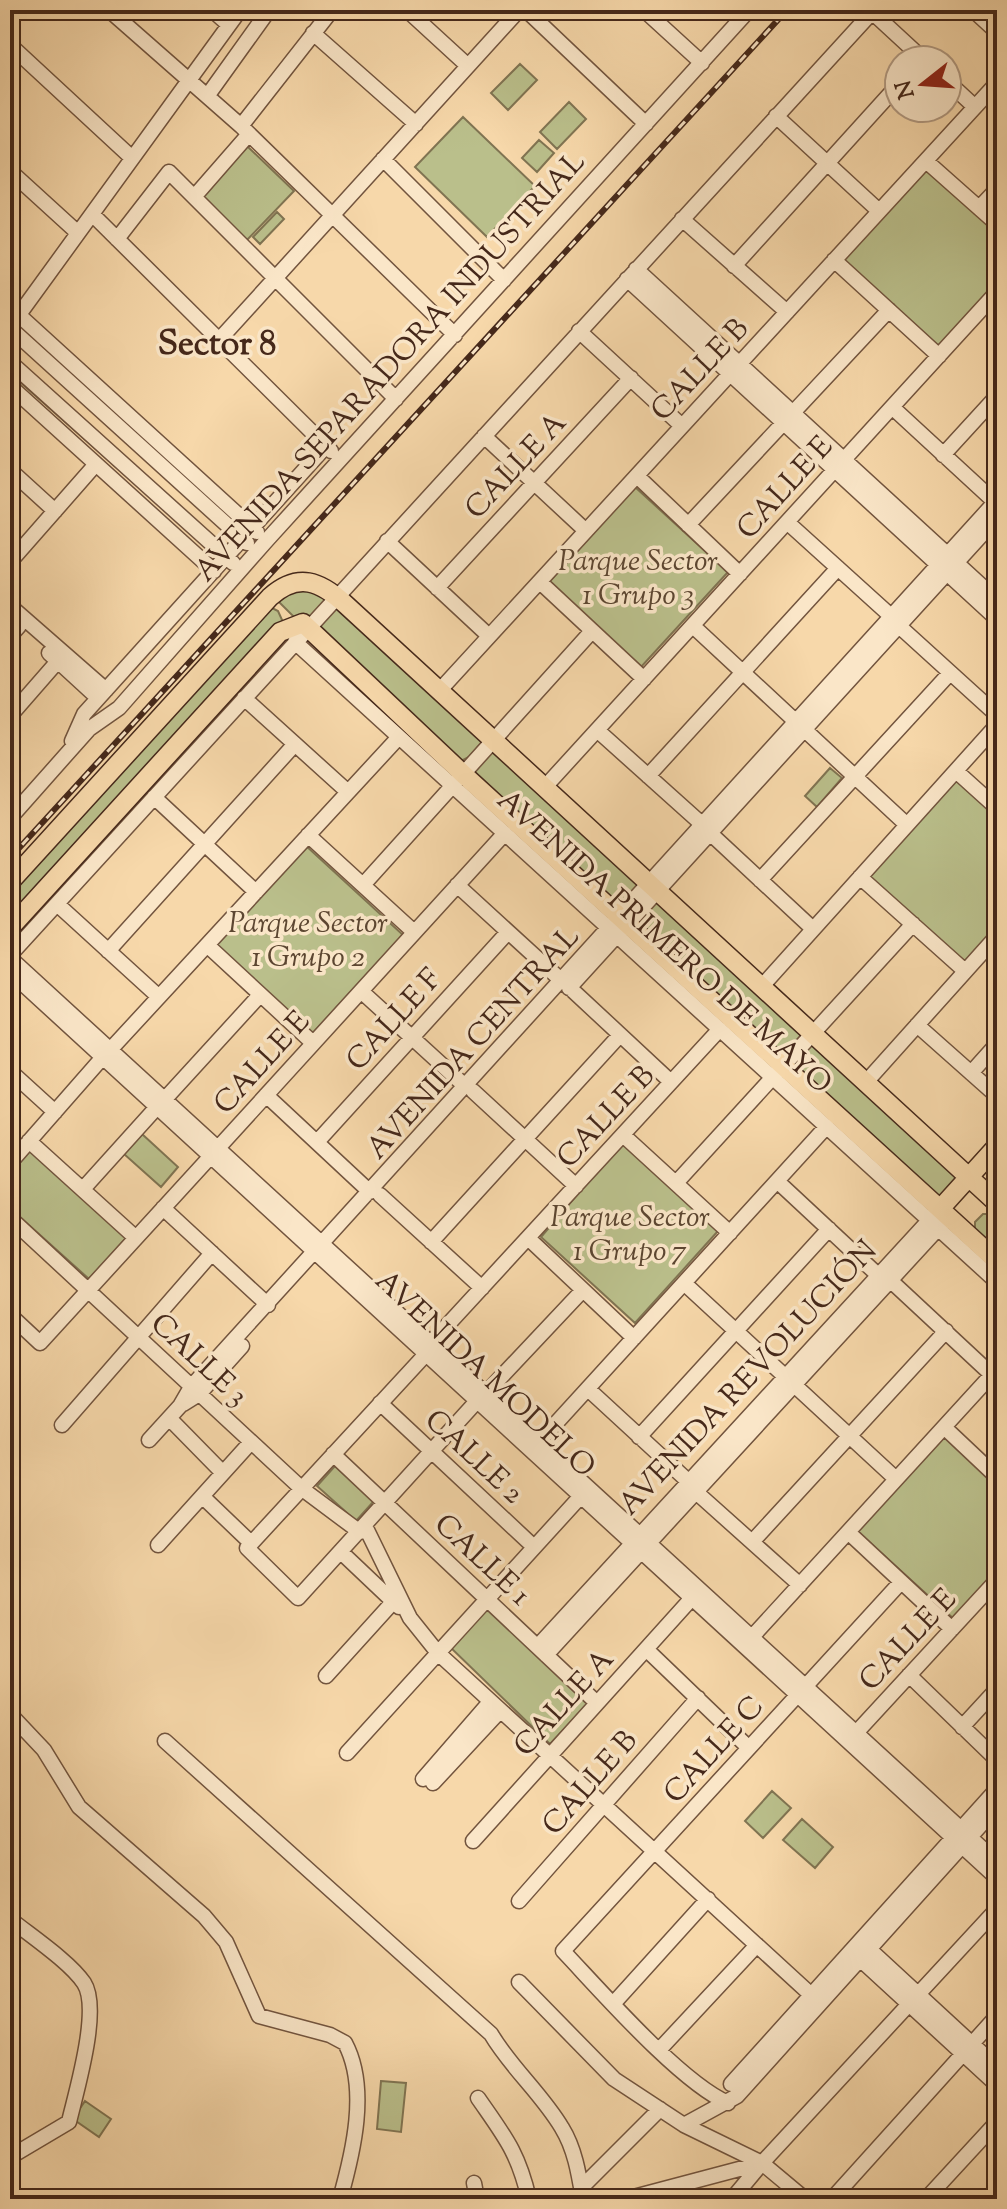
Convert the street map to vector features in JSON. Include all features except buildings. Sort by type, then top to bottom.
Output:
[{"type":"main road","points":[[10,882],[270,597],[290,582],[305,580],[323,585],[337,596]]},
{"type":"main road","name":"AVENIDA PRIMERO DE MAYO","points":[[337,596],[997,1203]]},
{"type":"main road","points":[[270,597],[300,631]]},
{"type":"main road","points":[[10,928],[280,632],[300,631]]},
{"type":"main road","name":"AVENIDA PRIMERO DE MAYO","points":[[300,631],[458,780],[939,1219],[997,1261]]},
{"type":"main road","name":"AVENIDA REVOLUCIÓN","points":[[939,1219],[973,1181],[997,1146]]},
{"type":"main road","name":"AVENIDA REVOLUCIÓN","points":[[973,1181],[997,1164]]},
{"type":"street","points":[[109,10],[245,130],[452,338]]},
{"type":"street","points":[[212,10],[229,25]]},
{"type":"street","points":[[240,10],[12,320],[262,546]]},
{"type":"street","points":[[208,95],[269,10]]},
{"type":"street","points":[[194,197],[332,10]]},
{"type":"street","points":[[407,10],[468,66]]},
{"type":"street","points":[[219,340],[519,10]]},
{"type":"street","points":[[526,10],[646,124]]},
{"type":"street","points":[[644,10],[702,63]]},
{"type":"street","name":"AVENIDA SEPARADORA INDUSTRIAL","points":[[12,812],[89,729],[119,708],[749,10]]},
{"type":"street","points":[[973,10],[997,32]]},
{"type":"street","points":[[10,957],[244,698],[300,631],[337,596],[873,11],[907,44]]},
{"type":"street","points":[[313,33],[416,124]]},
{"type":"street","points":[[10,45],[132,158]]},
{"type":"street","name":"CALLE B","points":[[440,690],[997,83]]},
{"type":"street","points":[[963,96],[975,107]]},
{"type":"street","points":[[734,266],[883,102]]},
{"type":"street","points":[[776,116],[879,211]]},
{"type":"street","points":[[383,159],[504,280]]},
{"type":"street","points":[[926,161],[997,224]]},
{"type":"street","points":[[10,171],[78,233]]},
{"type":"street","points":[[117,239],[169,172],[396,399]]},
{"type":"street","points":[[979,208],[997,189]]},
{"type":"street","points":[[92,214],[340,460]]},
{"type":"street","points":[[682,219],[787,312]]},
{"type":"street","points":[[834,260],[939,356]]},
{"type":"street","points":[[631,274],[947,563],[997,600]]},
{"type":"street","name":"CALLE E","points":[[544,788],[997,292]]},
{"type":"street","points":[[985,305],[997,316]]},
{"type":"street","points":[[688,525],[889,310]]},
{"type":"street","points":[[579,331],[682,426]]},
{"type":"street","points":[[10,362],[219,564]]},
{"type":"street","name":"CALLE A","points":[[437,588],[631,378]]},
{"type":"street","points":[[10,386],[153,515],[237,574]]},
{"type":"street","points":[[943,455],[997,396]]},
{"type":"street","points":[[892,407],[996,501]]},
{"type":"street","points":[[484,436],[586,531]]},
{"type":"street","name":"AVENIDA SEPARADORA INDUSTRIAL","points":[[65,756],[84,714],[326,446]]},
{"type":"street","points":[[12,556],[96,464]]},
{"type":"street","points":[[10,470],[55,511]]},
{"type":"street","points":[[637,476],[740,574]]},
{"type":"street","name":"AVENIDA CENTRAL","points":[[149,1440],[708,830],[947,563],[996,501]]},
{"type":"street","name":"AVENIDA CENTRAL","points":[[947,563],[997,518]]},
{"type":"street","points":[[787,522],[997,715]]},
{"type":"street","points":[[387,541],[489,636]]},
{"type":"street","points":[[947,563],[997,619]]},
{"type":"street","points":[[648,776],[838,568]]},
{"type":"street","points":[[540,582],[644,679]]},
{"type":"street","points":[[10,606],[102,694]]},
{"type":"street","points":[[693,626],[907,825]]},
{"type":"street","points":[[13,627],[102,694]]},
{"type":"street","name":"AVENIDA PRIMERO DE MAYO","points":[[300,631],[399,737],[458,780],[505,833],[620,927],[720,1029],[778,1072],[827,1126],[939,1219],[997,1282]]},
{"type":"street","points":[[363,885],[592,631]]},
{"type":"street","points":[[10,716],[58,661]]},
{"type":"street","points":[[760,880],[950,673]]},
{"type":"street","points":[[244,698],[348,792]]},
{"type":"street","points":[[763,985],[997,725]]},
{"type":"street","points":[[597,730],[813,929]]},
{"type":"street","points":[[10,1163],[399,737]]},
{"type":"street","points":[[108,951],[295,744]]},
{"type":"street","points":[[956,771],[997,808]]},
{"type":"street","points":[[154,797],[256,892]]},
{"type":"street","name":"CALLE E","points":[[10,1315],[40,1343],[505,833]]},
{"type":"street","points":[[308,835],[414,932]]},
{"type":"street","points":[[860,877],[965,971]]},
{"type":"street","points":[[457,885],[671,1082]]},
{"type":"street","points":[[57,904],[159,997]]},
{"type":"street","points":[[676,1183],[913,924]]},
{"type":"street","name":"CALLE F","points":[[317,1142],[508,932]]},
{"type":"street","points":[[867,1081],[997,936]]},
{"type":"street","points":[[207,945],[313,1043]]},
{"type":"street","name":"AVENIDA MODELO","points":[[10,957],[107,1054]]},
{"type":"street","name":"AVENIDA MODELO","points":[[10,972],[107,1054],[323,1251],[581,1496],[751,1638],[801,1691],[855,1734],[961,1837],[997,1878]]},
{"type":"street","points":[[361,991],[576,1186]]},
{"type":"street","points":[[83,1189],[260,995]]},
{"type":"street","points":[[917,1025],[997,1096]]},
{"type":"street","name":"CALLE B","points":[[251,1543],[720,1029]]},
{"type":"street","points":[[431,1242],[620,1035]]},
{"type":"street","points":[[971,1073],[997,1044]]},
{"type":"street","points":[[10,1071],[55,1112]]},
{"type":"street","points":[[266,1095],[482,1288]]},
{"type":"street","points":[[538,1443],[827,1126]]},
{"type":"street","points":[[623,1135],[730,1233]]},
{"type":"street","points":[[29,1141],[136,1238]]},
{"type":"street","points":[[751,1638],[994,1372],[777,1181]]},
{"type":"street","points":[[163,1208],[268,1305]]},
{"type":"street","name":"CALLE 3","points":[[10,1218],[301,1488],[362,1529]]},
{"type":"street","name":"AVENIDA REVOLUCIÓN","points":[[542,1651],[939,1219]]},
{"type":"street","points":[[639,1437],[829,1229]]},
{"type":"street","points":[[528,1238],[634,1338]]},
{"type":"street","name":"AVENIDA CENTRAL","points":[[195,1391],[268,1305],[323,1251]]},
{"type":"street","points":[[62,1425],[136,1336],[212,1253]]},
{"type":"street","points":[[684,1283],[896,1479]]},
{"type":"street","points":[[203,1497],[251,1543],[247,1548],[298,1598],[583,1290]]},
{"type":"street","points":[[752,1542],[946,1331]]},
{"type":"street","points":[[588,1389],[800,1585]]},
{"type":"street","name":"AVENIDA MODELO","points":[[481,1398],[538,1443],[641,1543],[692,1598],[801,1691],[961,1837],[997,1862]]},
{"type":"street","name":"CALLE 2","points":[[380,1403],[534,1547]]},
{"type":"street","points":[[169,1418],[221,1471]]},
{"type":"street","points":[[944,1427],[997,1476]]},
{"type":"street","points":[[158,1545],[203,1497],[221,1471],[251,1442]]},
{"type":"street","name":"CALLE 1","points":[[333,1454],[597,1703]]},
{"type":"street","points":[[347,1753],[581,1496]]},
{"type":"street","points":[[362,1529],[410,1618]]},
{"type":"street","points":[[848,1532],[952,1629]]},
{"type":"street","points":[[341,1552],[410,1618],[438,1653],[494,1708],[551,1754],[816,2000]]},
{"type":"street","name":"CALLE E","points":[[855,1734],[997,1580]]},
{"type":"street","name":"CALLE C","points":[[613,2004],[563,1951],[901,1582]]},
{"type":"street","name":"CALLE A","points":[[473,1841],[692,1598]]},
{"type":"street","points":[[326,1676],[393,1602]]},
{"type":"street","points":[[646,1649],[749,1748]]},
{"type":"street","points":[[909,1675],[997,1760]]},
{"type":"street","points":[[962,1727],[997,1689]]},
{"type":"street","name":"CALLE B","points":[[519,1901],[698,1698]]},
{"type":"street","points":[[428,1781],[494,1708]]},
{"type":"street","points":[[10,1714],[44,1750],[79,1807],[204,1916],[226,1942],[259,2016],[330,2035],[345,2043],[357,2094],[352,2147],[340,2199]]},
{"type":"street","points":[[165,1741],[491,2034],[506,2060],[564,2130],[582,2194]]},
{"type":"street","points":[[731,2084],[864,1954],[997,1789]]},
{"type":"street","points":[[684,2125],[728,2103],[961,1837],[997,1807]]},
{"type":"street","points":[[708,1899],[613,2004],[708,2092],[728,2103]]},
{"type":"street","points":[[732,2199],[997,1909]]},
{"type":"street","points":[[10,1919],[84,1983],[90,2000],[80,2076],[69,2122],[10,2157]]},
{"type":"street","points":[[660,2049],[757,1945]]},
{"type":"street","points":[[864,1954],[968,2049],[997,2085]]},
{"type":"street","points":[[519,1982],[614,2079],[684,2125],[762,2163],[805,2199]]},
{"type":"street","points":[[832,2199],[997,2016]]},
{"type":"street","points":[[968,2049],[997,2067]]},
{"type":"street","points":[[478,2098],[511,2142],[529,2199]]},
{"type":"street","points":[[582,2194],[660,2109]]},
{"type":"street","points":[[926,2199],[997,2122]]},
{"type":"street","points":[[626,2199],[762,2163]]},
{"type":"street","points":[[474,2183],[477,2199]]},
{"type":"green space","points":[[520,64],[537,80],[508,110],[491,93]]},
{"type":"green space","points":[[569,102],[586,119],[557,149],[540,132]]},
{"type":"green space","points":[[463,117],[535,186],[487,237],[415,167]]},
{"type":"green space","points":[[539,140],[554,153],[537,172],[522,158]]},
{"type":"green space","points":[[247,146],[294,191],[246,241],[199,196]]},
{"type":"green space","points":[[926,168],[997,232],[997,282],[938,347],[843,260]]},
{"type":"green space","points":[[277,212],[284,219],[260,244],[253,237]]},
{"type":"green space","points":[[26,378],[212,552],[21,383]]},
{"type":"green space","name":"Parque Sector 1 Grupo 3","points":[[635,487],[728,572],[641,667],[549,582]]},
{"type":"green space","points":[[290,584],[334,596],[308,624],[297,620],[274,597]]},
{"type":"green space","points":[[338,605],[483,741],[469,757],[461,761],[317,630],[318,622]]},
{"type":"green space","points":[[267,609],[278,611],[283,622],[10,921],[10,889]]},
{"type":"green space","points":[[494,748],[639,884],[619,905],[474,774],[473,770]]},
{"type":"green space","points":[[830,768],[842,778],[817,807],[805,796]]},
{"type":"green space","points":[[957,778],[997,815],[997,931],[965,965],[867,876]]},
{"type":"green space","name":"Parque Sector 1 Grupo 2","points":[[304,844],[403,935],[312,1034],[214,944]]},
{"type":"green space","points":[[657,900],[805,1031],[783,1055],[639,925],[639,920]]},
{"type":"green space","points":[[810,1043],[961,1174],[938,1198],[795,1066]]},
{"type":"green space","points":[[142,1134],[178,1167],[161,1187],[124,1154]]},
{"type":"green space","name":"Parque Sector 1 Grupo 7","points":[[623,1141],[718,1231],[635,1323],[541,1237]]},
{"type":"green space","points":[[30,1148],[128,1236],[89,1279],[10,1208],[10,1170]]},
{"type":"green space","points":[[983,1214],[991,1214],[997,1219],[997,1252],[975,1232],[975,1222]]},
{"type":"green space","points":[[944,1435],[997,1484],[997,1573],[955,1620],[857,1531]]},
{"type":"green space","points":[[335,1466],[374,1501],[356,1521],[317,1486]]},
{"type":"green space","points":[[488,1605],[589,1703],[550,1744],[449,1646]]},
{"type":"green space","points":[[772,1791],[791,1808],[763,1838],[745,1821]]},
{"type":"green space","points":[[802,1819],[833,1847],[815,1868],[783,1840]]},
{"type":"green space","points":[[381,2081],[406,2083],[401,2132],[377,2129]]},
{"type":"green space","points":[[85,2101],[111,2119],[99,2137],[73,2119]]},
{"type":"railway","points":[[10,858],[787,10]]},
{"type":"district","name":"Sector 8","points":[[217,342]]}]
